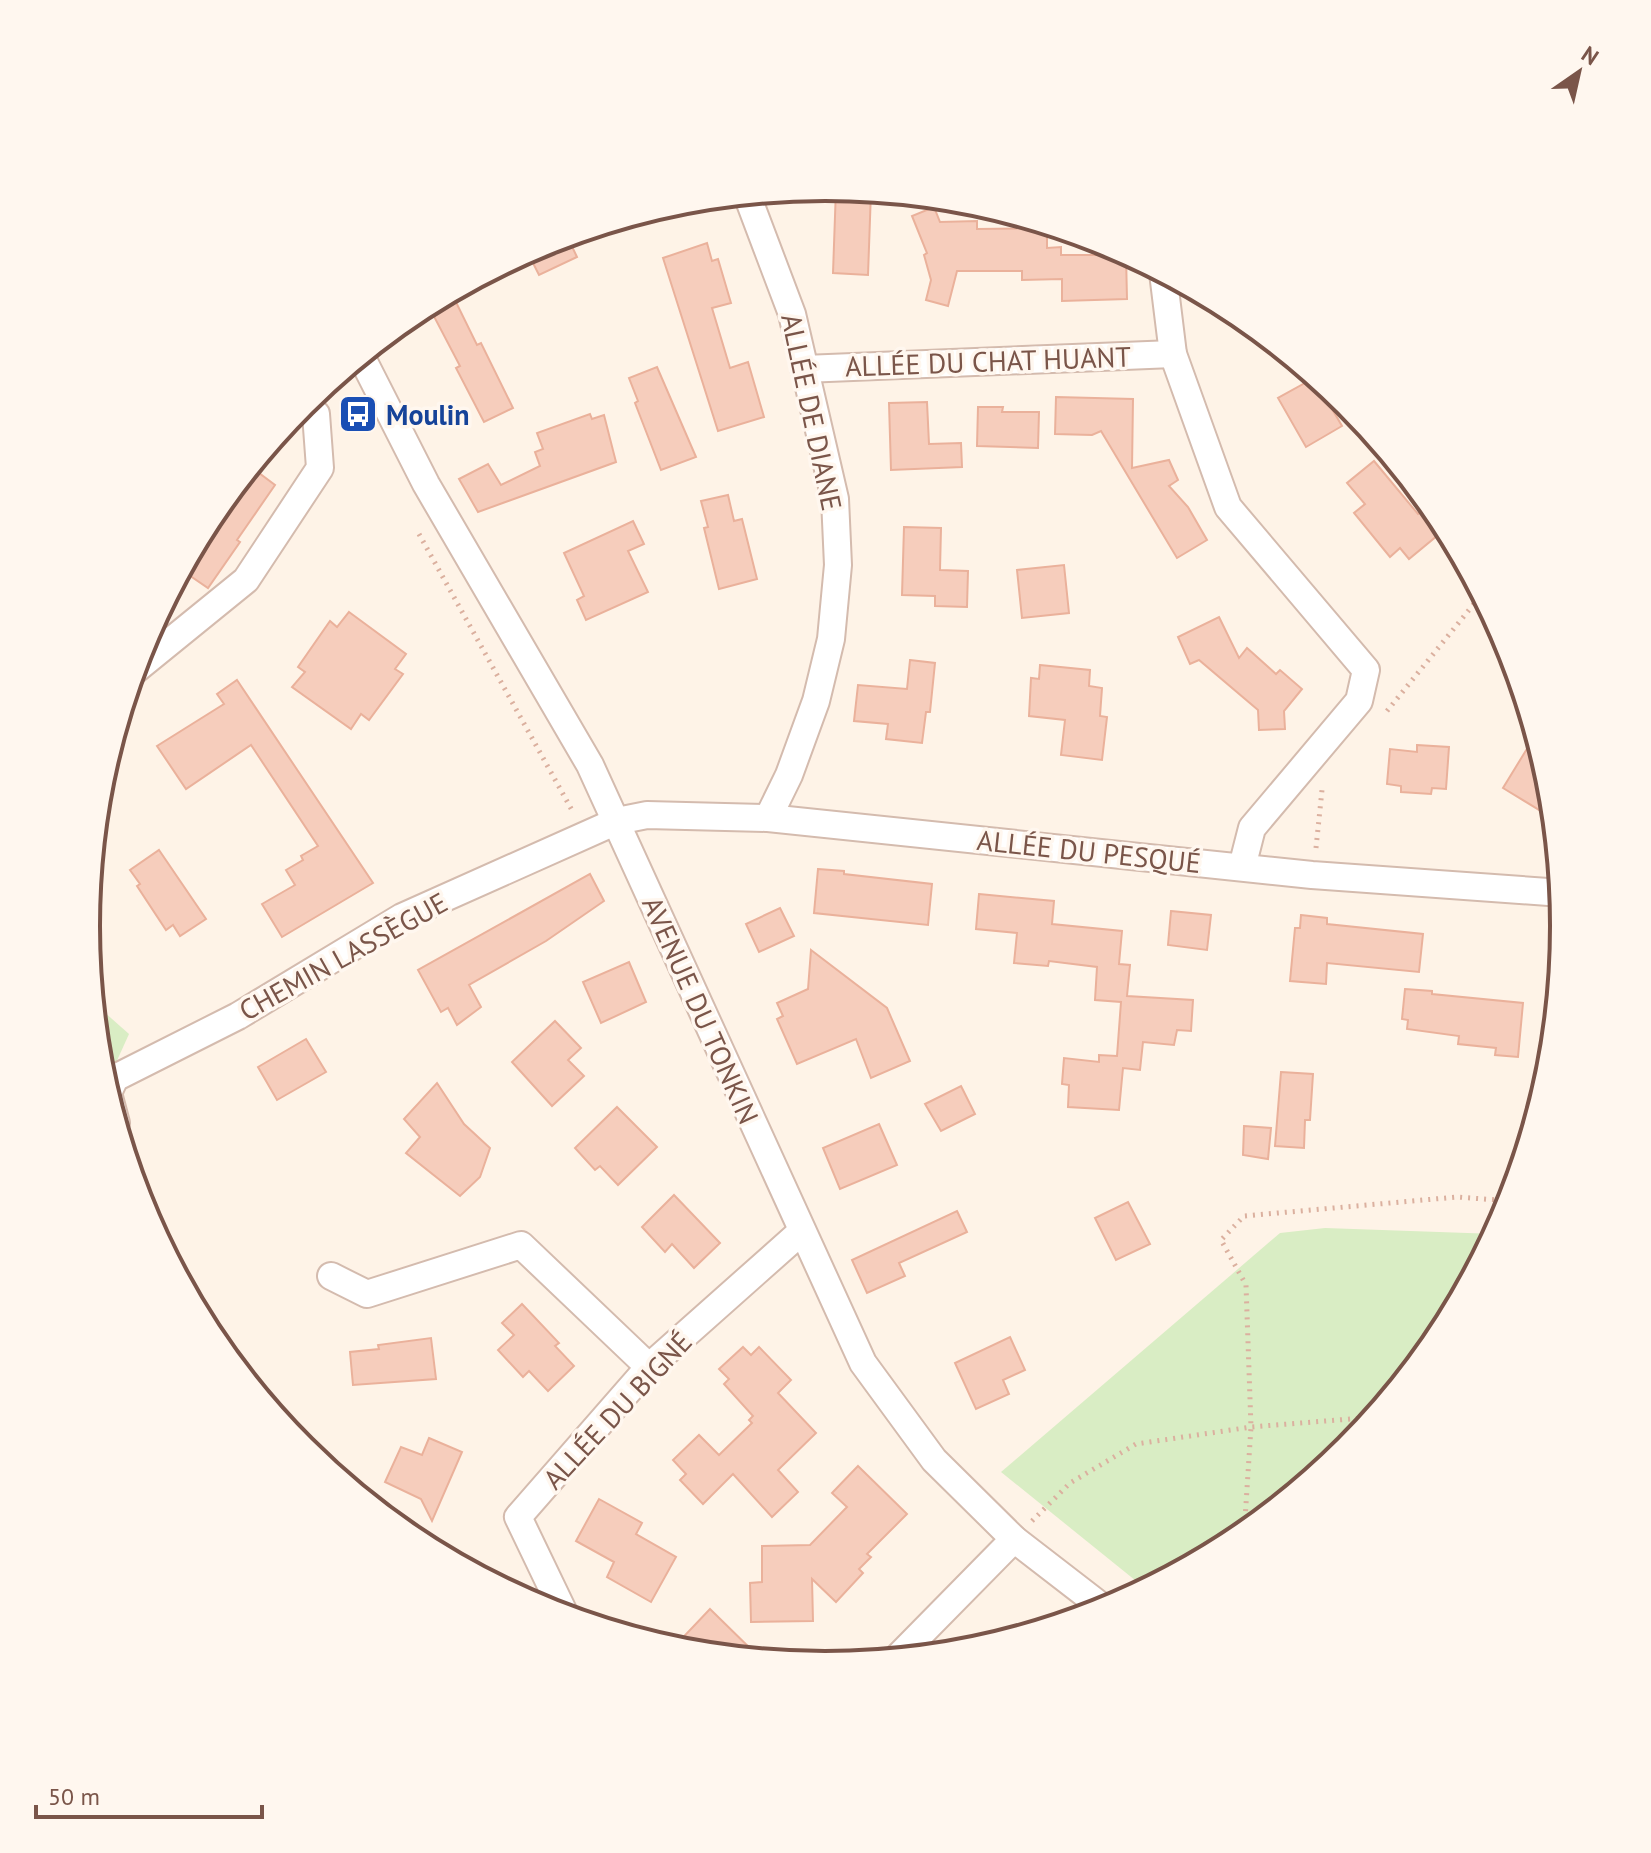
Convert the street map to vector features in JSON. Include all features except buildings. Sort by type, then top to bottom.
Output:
[{"type":"street","name":"ALLÉE DE DIANE","points":[[751,205],[792,314],[835,499],[838,565],[831,639],[816,701],[789,775],[768,818]]},
{"type":"street","points":[[1165,286],[1173,354],[1228,507],[1366,670],[1359,701],[1252,828],[1242,867]]},
{"type":"street","name":"ALLÉE DU CHAT HUANT","points":[[804,369],[1173,354]]},
{"type":"street","name":"AVENUE DU TONKIN","points":[[366,366],[426,484],[590,765],[863,1363],[934,1460],[1014,1539],[1094,1600]]},
{"type":"street","points":[[152,656],[246,580],[320,468],[316,414],[313,412]]},
{"type":"street","name":"ALLÉE DU PESQUÉ","points":[[617,821],[647,815],[768,818],[1312,875],[1550,892]]},
{"type":"street","name":"CHEMIN LASSÈGUE","points":[[116,1077],[238,1016],[402,917],[617,821]]},
{"type":"street","name":"ALLÉE DU BIGNÉ","points":[[558,1601],[518,1517],[649,1367],[802,1231]]},
{"type":"street","points":[[331,1276],[367,1294],[521,1245],[649,1367]]},
{"type":"street","points":[[908,1647],[1014,1539]]},
{"type":"path","points":[[1386,712],[1475,603]]},
{"type":"path","points":[[1312,875],[1322,790],[1331,779]]},
{"type":"path","points":[[1245,1518],[1251,1427],[1246,1285],[1221,1240],[1244,1216],[1457,1197],[1497,1200]]},
{"type":"path","points":[[1014,1539],[1070,1483],[1136,1444],[1251,1427],[1359,1418]]},
{"type":"green space","points":[[105,1013],[129,1034],[114,1067]]},
{"type":"green space","points":[[1325,1228],[1482,1234],[1429,1330],[1371,1405],[1339,1440],[1304,1472],[1229,1530],[1137,1581],[1001,1472],[1280,1233]]},
{"type":"place","name":"Moulin","points":[[358,414]]}]
